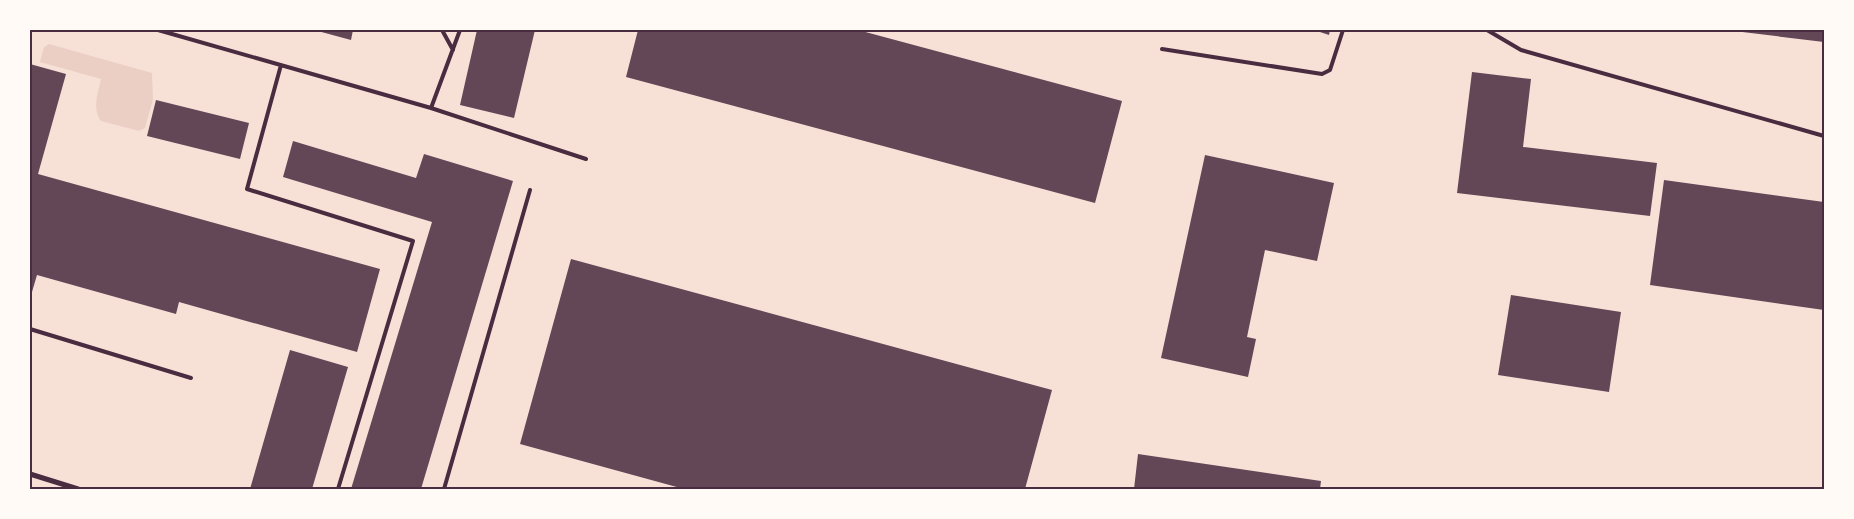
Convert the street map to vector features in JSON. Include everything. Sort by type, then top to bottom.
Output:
[{"type":"street","points":[[30,474],[78,489]]},
{"type":"lane","points":[[158,30],[431,108],[586,159]]},
{"type":"lane","points":[[442,30],[453,50]]},
{"type":"lane","points":[[431,108],[460,30]]},
{"type":"lane","points":[[1162,50],[1322,74],[1330,70],[1344,30]]},
{"type":"lane","points":[[1487,30],[1521,50],[1824,136]]},
{"type":"lane","points":[[281,65],[247,189],[413,241],[338,489]]},
{"type":"lane","points":[[444,489],[530,190]]},
{"type":"lane","points":[[30,329],[191,378]]},
{"type":"shaded area","points":[[49,44],[152,73],[153,99],[145,128],[139,131],[101,121],[96,106],[101,79],[40,62],[44,47]]},
{"type":"building","points":[[314,30],[353,30],[351,40]]},
{"type":"building","points":[[477,30],[535,30],[514,118],[460,105]]},
{"type":"building","points":[[638,30],[858,30],[1122,101],[1095,203],[626,77]]},
{"type":"building","points":[[1314,30],[1330,30],[1329,35]]},
{"type":"building","points":[[1824,30],[1824,42],[1734,31]]},
{"type":"building","points":[[30,64],[66,74],[38,174],[380,269],[357,352],[179,302],[176,314],[37,275],[32,292],[30,291]]},
{"type":"building","points":[[1472,72],[1531,79],[1523,147],[1657,163],[1650,216],[1457,193]]},
{"type":"building","points":[[156,100],[249,123],[240,159],[147,136]]},
{"type":"building","points":[[293,141],[416,178],[424,154],[513,181],[421,489],[351,489],[432,222],[283,177]]},
{"type":"building","points":[[1205,155],[1334,183],[1317,261],[1265,250],[1247,337],[1256,339],[1248,377],[1161,358]]},
{"type":"building","points":[[1664,180],[1824,202],[1824,310],[1650,285]]},
{"type":"building","points":[[571,259],[1052,390],[1025,489],[684,489],[520,444]]},
{"type":"building","points":[[1511,295],[1621,312],[1609,392],[1498,375]]},
{"type":"building","points":[[290,350],[348,367],[312,489],[250,489]]},
{"type":"building","points":[[1138,454],[1321,481],[1320,489],[1134,489]]}]
